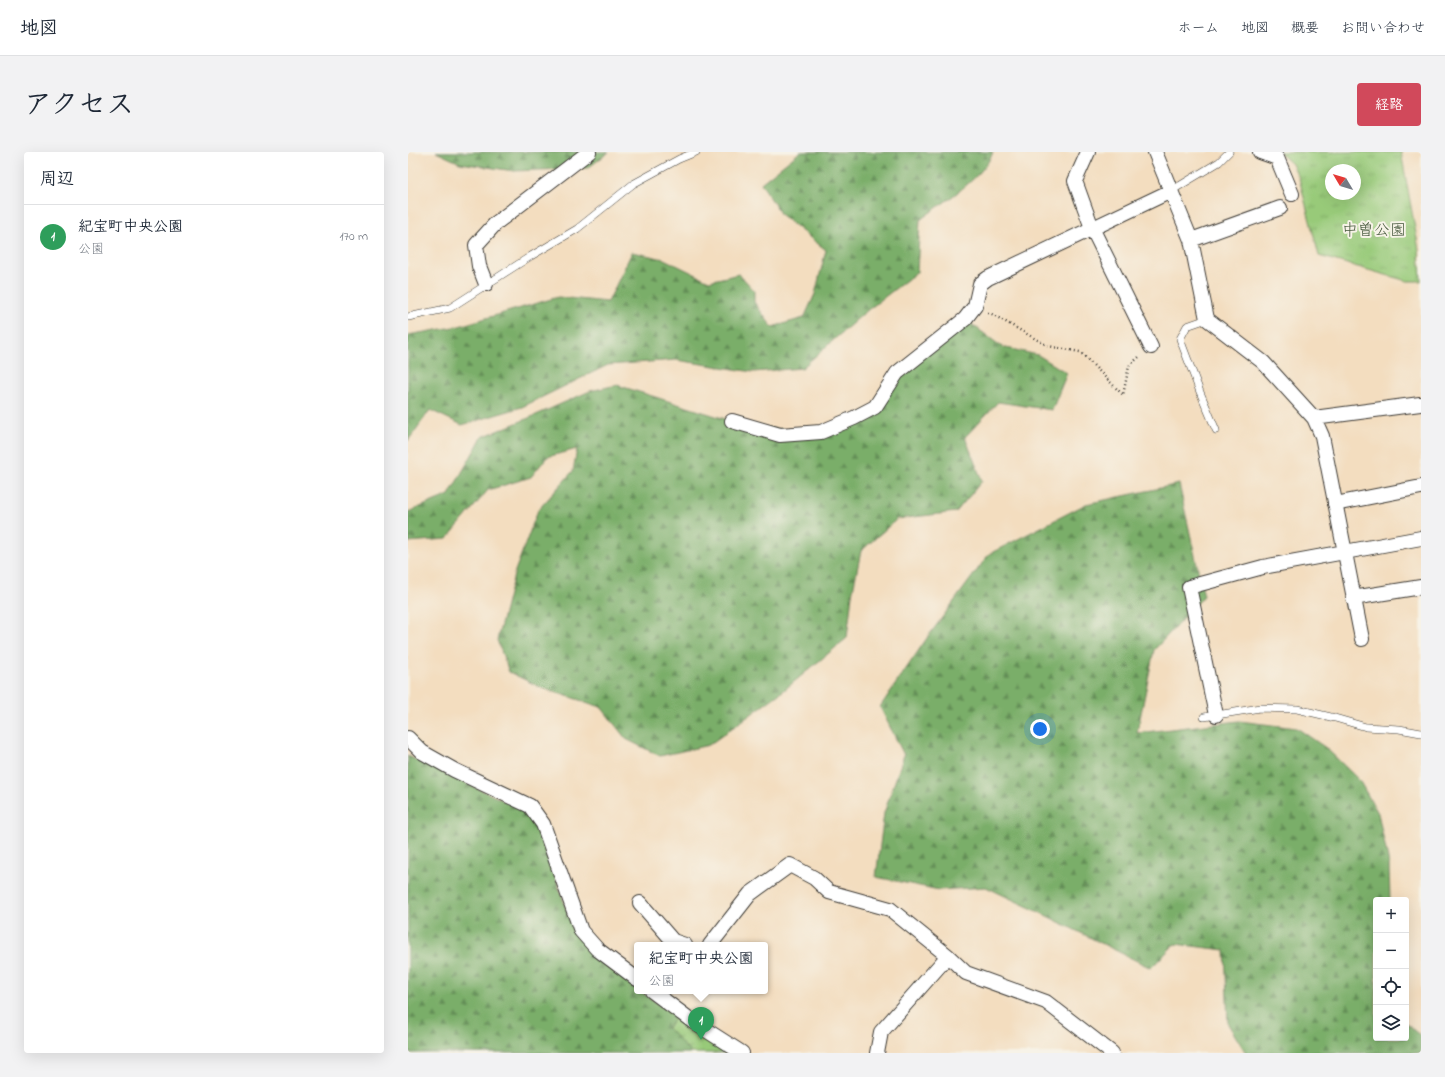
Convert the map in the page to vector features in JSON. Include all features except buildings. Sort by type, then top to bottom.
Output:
[{"type":"street","points":[[486,284],[480,266],[476,245],[496,224],[589,152]]},
{"type":"street","points":[[1088,152],[1075,181],[1092,228],[1151,347]]},
{"type":"street","points":[[1155,152],[1192,240],[1207,319],[1263,362],[1314,418],[1322,436],[1362,639]]},
{"type":"street","points":[[1260,152],[1277,158],[1292,194]]},
{"type":"street","points":[[732,421],[780,435],[822,432],[875,407],[897,373],[965,319],[975,306],[980,284],[988,278],[1171,191]]},
{"type":"street","points":[[1192,240],[1280,208]]},
{"type":"street","points":[[1314,418],[1420,404]]},
{"type":"street","points":[[1335,504],[1421,487]]},
{"type":"street","points":[[1210,716],[1189,587],[1263,567],[1421,538]]},
{"type":"street","points":[[1354,598],[1421,587]]},
{"type":"street","points":[[408,738],[422,752],[454,770],[530,806],[543,824],[581,931],[597,949],[634,977]]},
{"type":"street","points":[[712,942],[750,894],[790,865],[814,878],[829,892],[890,909],[948,956],[966,973],[1046,1002],[1112,1053]]},
{"type":"street","points":[[640,903],[673,941],[676,942]]},
{"type":"street","points":[[877,1053],[881,1032],[948,956]]},
{"type":"street","points":[[656,994],[692,1022],[742,1053]]},
{"type":"lane","points":[[408,317],[450,308],[531,256],[577,229],[633,184],[679,159],[696,152]]},
{"type":"lane","points":[[1171,191],[1219,162],[1229,152]]},
{"type":"lane","points":[[1207,319],[1187,326],[1180,339],[1216,430]]},
{"type":"lane","points":[[1210,716],[1260,708],[1297,710],[1336,718],[1366,727],[1399,729],[1421,733]]},
{"type":"path","points":[[970,313],[990,313],[1048,346],[1080,352],[1123,395],[1129,366],[1151,347]]},
{"type":"green space","points":[[436,152],[609,152],[588,168],[514,171],[460,163]]},
{"type":"green space","points":[[800,152],[993,152],[988,162],[972,180],[920,220],[917,272],[864,313],[802,368],[753,372],[676,360],[608,365],[522,407],[462,425],[430,410],[408,441],[408,335],[459,326],[558,297],[608,302],[632,252],[664,259],[709,281],[739,274],[754,290],[754,302],[772,327],[804,318],[815,294],[826,250],[781,215],[761,183]]},
{"type":"green space","name":"中曽公園","points":[[1279,152],[1401,152],[1419,250],[1421,281],[1407,281],[1319,256],[1299,178],[1292,164]]},
{"type":"green space","points":[[965,319],[1002,347],[1038,355],[1067,373],[1052,410],[998,402],[965,437],[982,481],[956,512],[897,519],[861,551],[852,595],[847,638],[783,691],[709,745],[660,756],[626,739],[601,707],[542,688],[509,672],[497,640],[515,571],[538,510],[573,471],[577,449],[547,457],[531,477],[488,490],[447,539],[408,542],[408,512],[449,495],[482,437],[590,391],[617,385],[751,427],[821,432],[875,407],[897,373]]},
{"type":"green space","points":[[1179,484],[1204,596],[1154,650],[1137,733],[1239,721],[1297,728],[1326,748],[1359,780],[1378,813],[1389,864],[1390,897],[1373,897],[1373,1041],[1409,1041],[1409,1026],[1421,1036],[1421,1053],[1246,1053],[1228,1024],[1225,950],[1175,944],[1151,968],[986,887],[939,890],[876,877],[884,813],[904,755],[880,707],[927,638],[989,554],[1086,504]]},
{"type":"green space","points":[[408,756],[526,811],[541,834],[575,935],[607,966],[634,987],[634,994],[644,994],[675,1015],[678,1011],[668,1028],[691,1053],[411,1053],[408,1049]]},
{"type":"green space","points":[[678,1011],[742,1053],[691,1053],[668,1028]]},
{"type":"place","name":"紀宝町中央公園","points":[[701,1040]]}]
